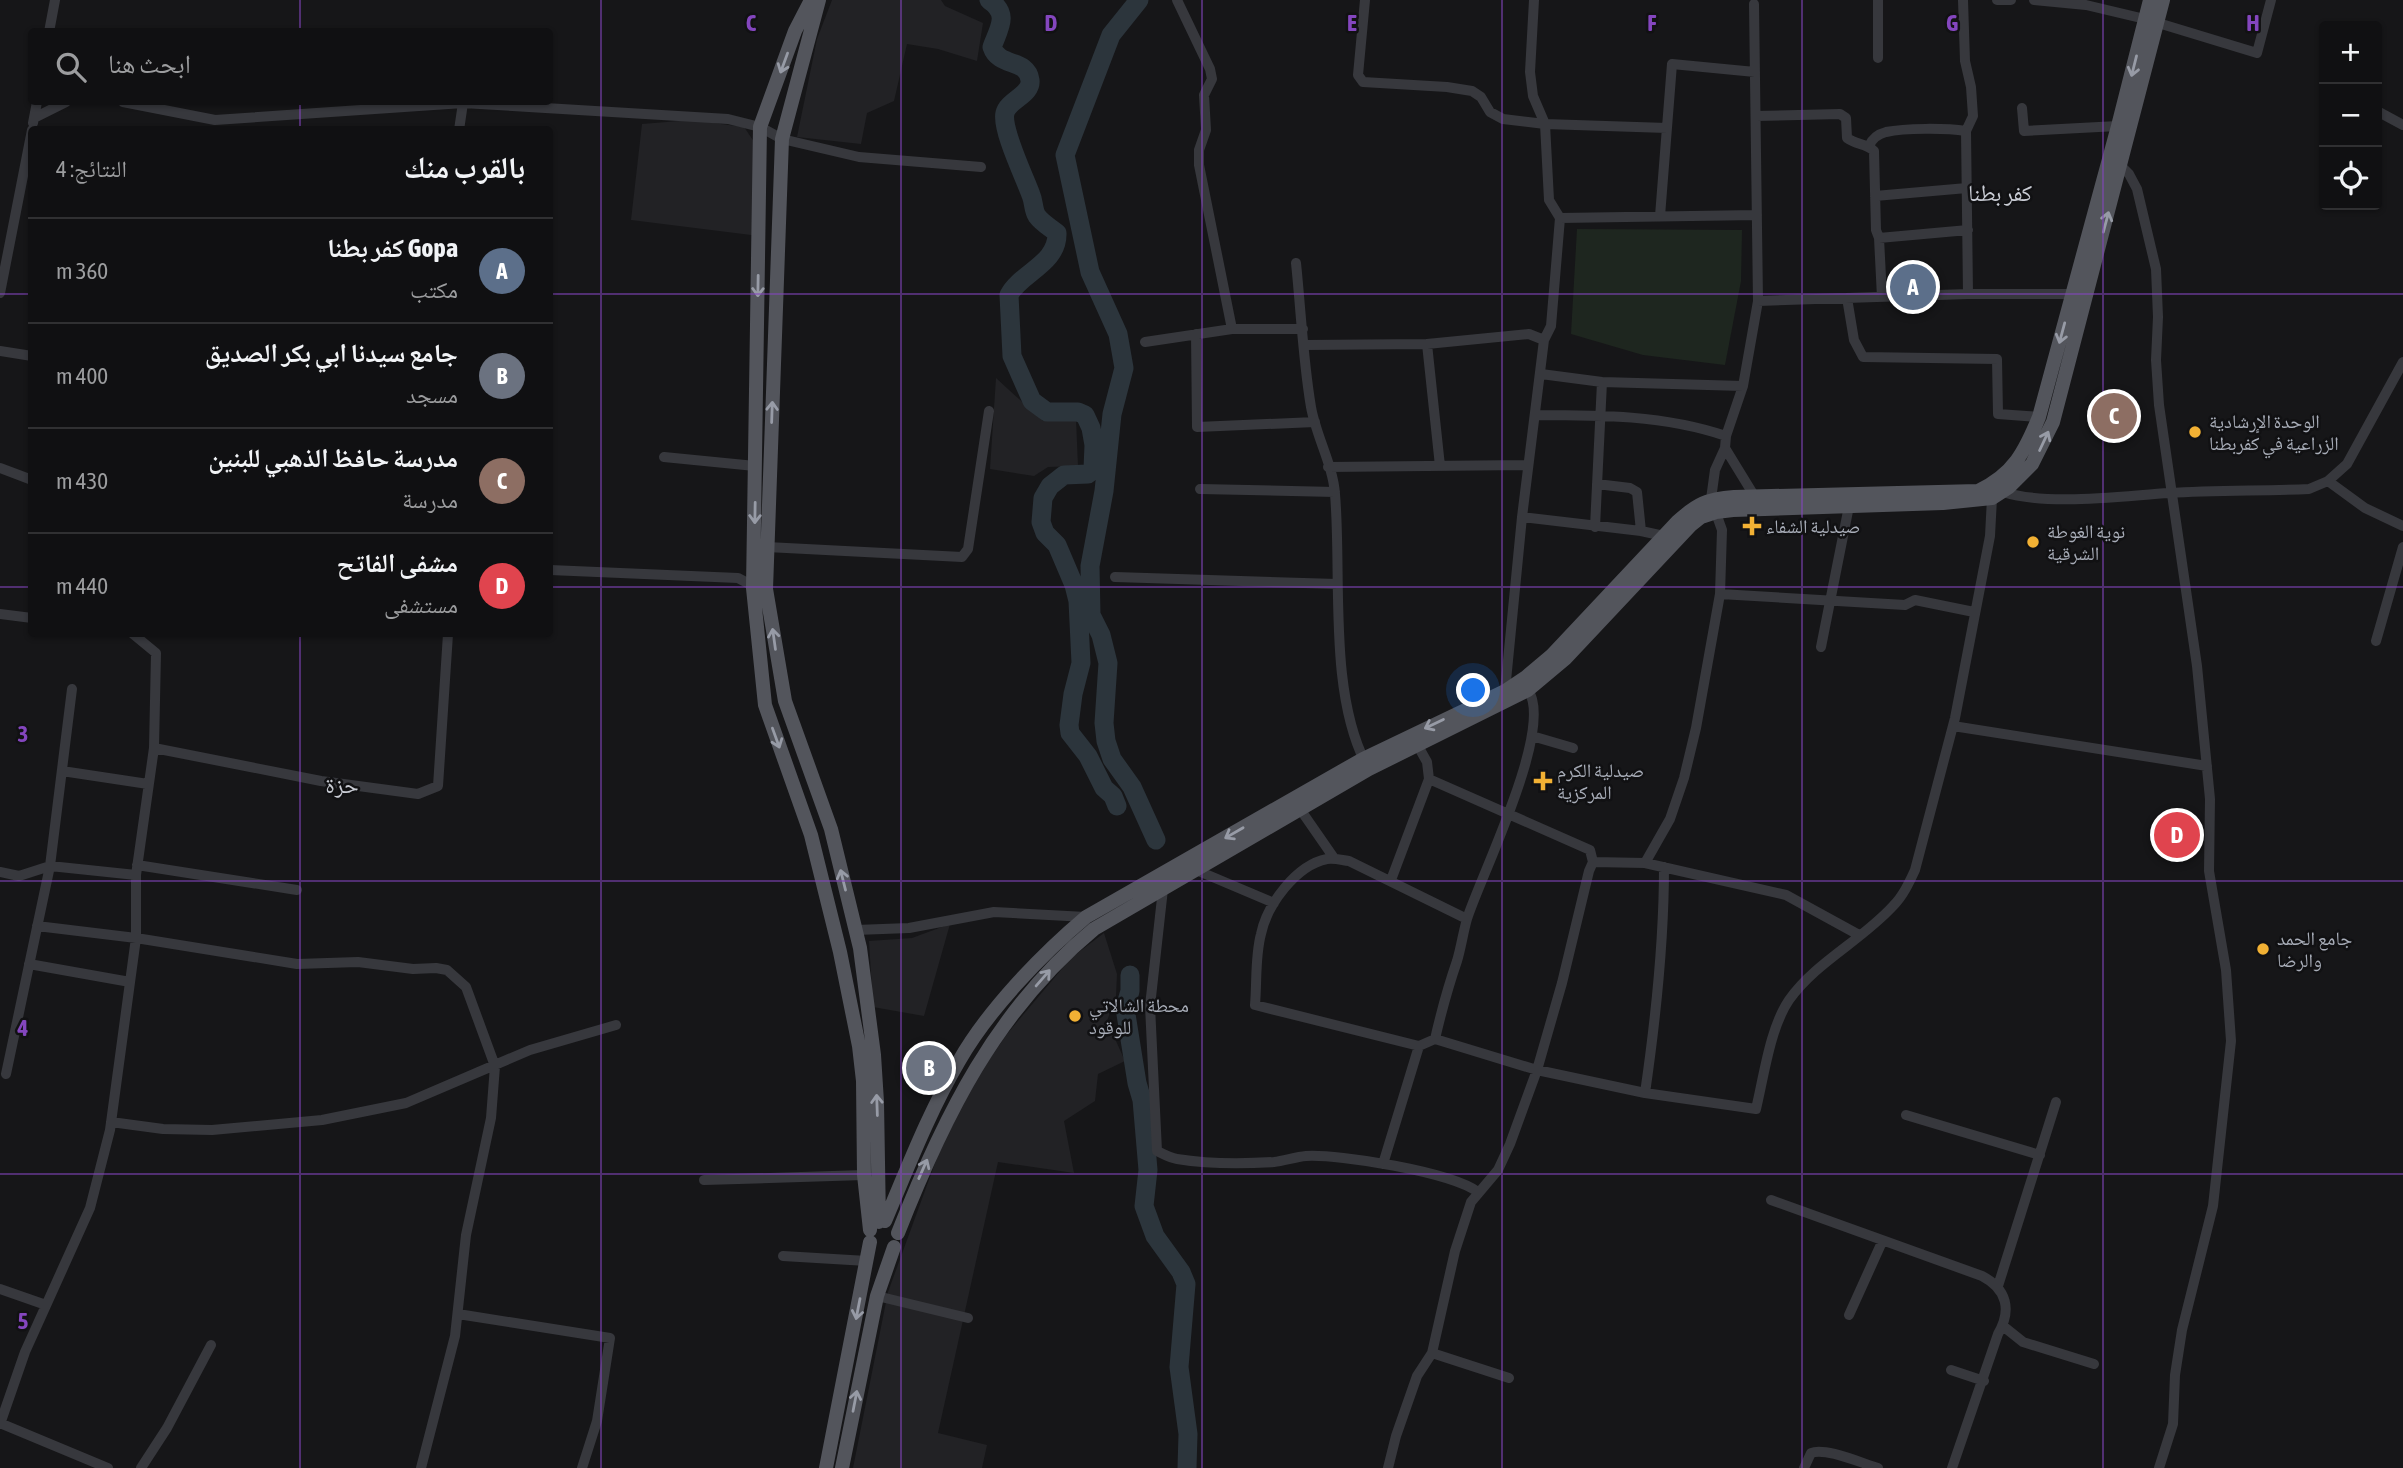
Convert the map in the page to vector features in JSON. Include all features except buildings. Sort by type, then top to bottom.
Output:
[{"type":"main road","points":[[811,0],[795,31],[760,128],[755,466],[765,705],[811,835],[840,952],[859,1046],[863,1081],[864,1175],[880,1251],[896,1240]]},
{"type":"main road","points":[[761,568],[767,547],[782,139],[819,0]]},
{"type":"main road","points":[[826,1468],[867,1261],[876,1229],[960,1058],[991,1015],[1045,954],[1086,917],[1366,764],[1508,696],[1528,690],[1565,659],[1691,525],[1714,505],[1849,506],[1944,503],[1997,495],[2032,464],[2053,422],[2121,166],[2151,21],[2150,0]]},
{"type":"main road","points":[[842,1468],[877,1296],[896,1240],[940,1132],[965,1083],[1003,1025],[1062,955],[1094,929],[1300,809],[1366,764],[1418,746],[1508,696],[1552,655],[1689,512],[1755,497],[1978,491],[2003,476],[2019,459],[2039,417],[2118,127],[2151,21],[2163,0]]},
{"type":"main road","points":[[760,588],[785,701],[831,829],[856,930],[874,1055],[877,1102],[876,1229]]},
{"type":"main road","points":[[876,1229],[892,1224],[896,1240]]},
{"type":"street","points":[[50,28],[55,0]]},
{"type":"street","points":[[1177,0],[1210,69],[1212,79],[1204,94],[1206,130],[1199,150],[1199,165],[1232,329]]},
{"type":"street","points":[[1365,0],[1358,75],[1363,82],[1472,91],[1481,97],[1490,112],[1503,119],[1545,124],[1667,128]]},
{"type":"street","points":[[1508,696],[1522,517],[1544,340],[1552,326],[1560,218],[1549,200],[1545,124],[1533,96],[1530,72],[1534,0]]},
{"type":"street","points":[[1878,0],[1878,58]]},
{"type":"street","points":[[1963,0],[1965,61],[1971,87],[1973,116],[1966,131],[1968,294]]},
{"type":"street","points":[[1997,0],[2011,0]]},
{"type":"street","points":[[2034,0],[2086,3],[2257,53],[2271,0]]},
{"type":"street","points":[[1645,863],[1670,819],[1684,778],[1696,727],[1720,594],[1722,530],[1714,505],[1715,470],[1725,448],[1743,386],[1758,301],[1756,1]]},
{"type":"street","points":[[1660,216],[1672,64],[1755,72]]},
{"type":"street","points":[[32,126],[36,105]]},
{"type":"street","points":[[32,126],[62,105]]},
{"type":"street","points":[[135,105],[215,125],[440,105]]},
{"type":"street","points":[[460,126],[463,105]]},
{"type":"street","points":[[496,105],[728,119],[760,128],[782,139],[859,157],[981,167]]},
{"type":"street","points":[[2022,108],[2024,131],[2118,127]]},
{"type":"street","points":[[1756,116],[1840,114],[1846,118],[1847,138],[1854,143],[1869,146],[1874,151],[1876,230],[1879,238],[1882,297]]},
{"type":"street","points":[[2382,114],[2403,125]]},
{"type":"street","points":[[1869,146],[1873,138],[1885,132],[1951,129],[1966,131]]},
{"type":"street","points":[[0,293],[28,147]]},
{"type":"street","points":[[2121,166],[2137,189],[2156,269],[2157,371],[2171,493],[2197,666],[2210,799],[2209,872],[2226,970],[2231,1041],[2213,1206],[2182,1330],[2175,1375],[2173,1424],[2159,1468]]},
{"type":"street","points":[[1875,196],[1967,188]]},
{"type":"street","points":[[1560,218],[1757,215]]},
{"type":"street","points":[[1879,238],[1968,230]]},
{"type":"street","points":[[1296,263],[1311,408],[1335,492],[1337,584],[1345,695],[1366,764]]},
{"type":"street","points":[[1758,301],[1968,294],[2073,294]]},
{"type":"street","points":[[1847,298],[1854,340],[1863,357],[1997,359],[1998,414],[2039,417]]},
{"type":"street","points":[[1145,342],[1232,329],[1303,328]]},
{"type":"street","points":[[1196,334],[1197,427],[1315,422]]},
{"type":"street","points":[[1305,345],[1427,344],[1529,334],[1544,340]]},
{"type":"street","points":[[1427,344],[1440,466]]},
{"type":"street","points":[[0,351],[28,355]]},
{"type":"street","points":[[1467,919],[1349,861],[1334,858],[1324,860],[1301,873],[1274,903],[1260,935],[1255,1005],[1419,1046],[1435,1039],[1537,1070],[1645,1093],[1756,1109],[1773,1039],[1789,1000],[1823,965],[1894,906],[1915,870],[1953,726],[1997,495],[2022,498],[2108,498],[2171,493],[2309,489],[2328,481],[2347,464],[2403,362]]},
{"type":"street","points":[[1541,374],[1602,382],[1743,386]]},
{"type":"street","points":[[1595,527],[1602,382]]},
{"type":"street","points":[[767,547],[962,557],[968,549],[989,411]]},
{"type":"street","points":[[1535,415],[1661,419],[1727,436]]},
{"type":"street","points":[[1725,448],[1755,497]]},
{"type":"street","points":[[664,457],[755,466]]},
{"type":"street","points":[[1328,467],[1528,465]]},
{"type":"street","points":[[0,468],[28,478]]},
{"type":"street","points":[[2328,481],[2365,508],[2403,526]]},
{"type":"street","points":[[1597,484],[1630,488],[1637,492],[1641,531]]},
{"type":"street","points":[[1200,489],[1335,492]]},
{"type":"street","points":[[1821,647],[1849,506]]},
{"type":"street","points":[[1522,517],[1664,536]]},
{"type":"street","points":[[2376,641],[2403,547]]},
{"type":"street","points":[[738,578],[761,568]]},
{"type":"street","points":[[553,570],[738,578],[760,588]]},
{"type":"street","points":[[1115,577],[1337,584]]},
{"type":"street","points":[[1720,594],[1905,605],[1915,600],[1974,612]]},
{"type":"street","points":[[0,614],[28,618]]},
{"type":"street","points":[[108,1468],[0,1423],[25,1352],[90,1208],[111,1122],[136,938],[136,870],[154,748],[156,653],[137,637]]},
{"type":"street","points":[[154,748],[321,781],[418,794],[439,786],[449,637]]},
{"type":"street","points":[[6,1074],[50,866],[72,689]]},
{"type":"street","points":[[1435,1039],[1467,919],[1508,815],[1532,736],[1534,708],[1533,698],[1528,690]]},
{"type":"street","points":[[1953,726],[2207,766]]},
{"type":"street","points":[[1532,736],[1573,748]]},
{"type":"street","points":[[1391,880],[1429,779],[1427,762],[1418,746]]},
{"type":"street","points":[[62,771],[148,784]]},
{"type":"street","points":[[1388,1468],[1417,1376],[1432,1353],[1455,1251],[1471,1202],[1498,1170],[1537,1070],[1589,872],[1594,862],[1590,850],[1429,779]]},
{"type":"street","points":[[1300,809],[1334,858]]},
{"type":"street","points":[[1594,862],[1645,863],[1786,895],[1859,935]]},
{"type":"street","points":[[0,872],[19,876],[50,866],[136,870],[298,890]]},
{"type":"street","points":[[1645,1093],[1664,931],[1664,867]]},
{"type":"street","points":[[1196,870],[1274,903]]},
{"type":"street","points":[[1163,889],[1150,1006],[1157,1151],[1174,1159],[1276,1162],[1304,1156],[1334,1156],[1459,1181],[1478,1192]]},
{"type":"street","points":[[856,930],[909,928],[994,912],[1086,917]]},
{"type":"street","points":[[37,926],[136,938],[297,964],[358,962],[413,969],[436,968],[447,970],[466,987],[495,1066],[491,1118],[466,1236],[452,1350],[421,1468]]},
{"type":"street","points":[[29,964],[130,982]]},
{"type":"street","points":[[111,1122],[163,1129],[212,1130],[322,1120],[405,1103],[530,1050],[616,1025]]},
{"type":"street","points":[[1383,1164],[1419,1046]]},
{"type":"street","points":[[1998,1286],[2056,1102]]},
{"type":"street","points":[[1906,1115],[2039,1155]]},
{"type":"street","points":[[704,1180],[864,1175]]},
{"type":"street","points":[[1771,1200],[1982,1276],[1998,1286],[2004,1300],[2003,1326],[1952,1468]]},
{"type":"street","points":[[1849,1315],[1882,1242]]},
{"type":"street","points":[[783,1256],[867,1261]]},
{"type":"street","points":[[0,1290],[46,1305]]},
{"type":"street","points":[[877,1296],[968,1318]]},
{"type":"street","points":[[458,1314],[610,1338],[597,1421],[582,1468]]},
{"type":"street","points":[[2003,1326],[2023,1342],[2094,1364]]},
{"type":"street","points":[[141,1468],[167,1428],[211,1345]]},
{"type":"street","points":[[1432,1353],[1509,1378]]},
{"type":"street","points":[[1951,1370],[1984,1381]]},
{"type":"street","points":[[1804,1468],[1807,1458],[1816,1450],[1878,1468]]},
{"type":"shaded area","points":[[832,0],[941,0],[945,6],[983,23],[977,61],[938,49],[907,44],[894,101],[867,113],[861,144],[797,137],[817,39]]},
{"type":"shaded area","points":[[691,120],[744,127],[759,149],[759,236],[631,220],[642,124]]},
{"type":"shaded area","points":[[1577,229],[1742,230],[1741,281],[1725,365],[1643,355],[1571,334]]},
{"type":"shaded area","points":[[996,378],[1043,421],[1076,419],[1078,466],[1048,467],[1034,476],[990,469]]},
{"type":"shaded area","points":[[2165,822],[2194,826],[2190,848],[2160,844]]},
{"type":"shaded area","points":[[950,924],[924,1016],[873,1007],[869,941],[912,938]]},
{"type":"shaded area","points":[[1104,933],[1117,974],[1116,996],[1107,1021],[1125,1061],[1098,1074],[1095,1101],[1064,1121],[1074,1173],[998,1162],[938,1433],[987,1445],[982,1468],[853,1468],[888,1292],[938,1155],[971,1086],[1007,1034],[1071,958]]},
{"type":"waterway","points":[[989,0],[1001,16],[1000,27],[992,47],[1000,58],[1024,69],[1030,80],[1024,94],[1010,104],[1005,113],[1014,154],[1036,214],[1057,233],[1056,244],[1051,253],[1021,280],[1009,295],[1012,356],[1032,401],[1047,412],[1078,412],[1085,415],[1094,445],[1093,469],[1088,474],[1064,475],[1050,486],[1043,498],[1041,522],[1045,533],[1057,545],[1078,601],[1081,663],[1073,694],[1070,733],[1088,756],[1104,788],[1113,796],[1117,806]]},
{"type":"waterway","points":[[1139,0],[1111,35],[1065,155],[1090,272],[1118,334],[1124,368],[1112,414],[1104,491],[1090,566],[1091,615],[1101,635],[1108,663],[1104,723],[1106,741],[1112,759],[1132,787],[1156,840]]},
{"type":"waterway","points":[[1130,975],[1130,991],[1125,1008],[1142,1100],[1148,1170],[1144,1206],[1155,1236],[1181,1272],[1186,1284],[1179,1367],[1188,1434],[1187,1468]]},
{"type":"place","name":"Gopa كفر بطنا","points":[[1913,287]]},
{"type":"place","name":"مدرسة حافظ الذهبي للبنين","points":[[2114,416]]},
{"type":"place","name":"الوحدة الإرشادية الزراعية في كفربطنا","points":[[2195,432]]},
{"type":"place","name":"صيدلية الشفاء","points":[[1752,526]]},
{"type":"place","name":"نوية الغوطة الشرقية","points":[[2033,542]]},
{"type":"place","name":"صيدلية الكرم المركزية","points":[[1543,781]]},
{"type":"place","name":"مشفى الفاتح","points":[[2177,835]]},
{"type":"place","name":"جامع الحمد والرضا","points":[[2263,949]]},
{"type":"place","name":"محطة الشالاتي للوقود","points":[[1075,1016]]},
{"type":"place","name":"جامع سيدنا ابي بكر الصديق","points":[[929,1068]]},
{"type":"district","name":"كفر بطنا","points":[[2000,193]]},
{"type":"district","name":"حزة","points":[[342,785]]}]
